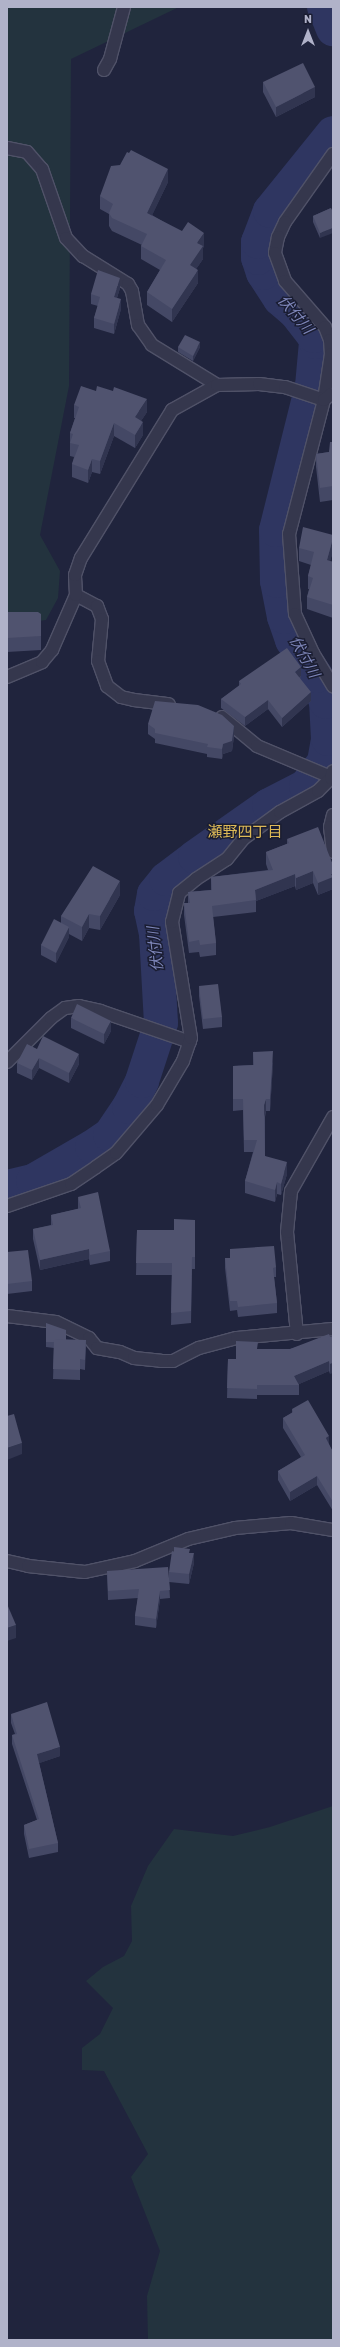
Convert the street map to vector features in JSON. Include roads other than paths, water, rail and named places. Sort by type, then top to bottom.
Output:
[{"type":"street","points":[[104,70],[110,59],[124,7]]},
{"type":"street","points":[[7,148],[27,152],[42,169],[66,238],[83,256],[128,284],[132,291],[138,325],[152,345],[217,385]]},
{"type":"street","points":[[333,154],[285,222],[278,237],[275,252],[285,281],[325,327],[330,340],[331,354],[324,397],[288,534],[295,614],[313,653],[333,686]]},
{"type":"street","points":[[7,677],[42,662],[52,650],[76,595],[75,575],[81,558],[172,410],[217,385],[259,384],[324,397]]},
{"type":"street","points":[[76,595],[97,606],[102,619],[98,661],[107,686],[121,697],[180,706]]},
{"type":"street","points":[[7,1206],[71,1184],[116,1153],[157,1105],[183,1061],[191,1038],[172,922],[179,893],[227,859],[243,839],[280,812],[318,791],[329,775],[257,746],[226,719],[211,711]]},
{"type":"street","points":[[333,815],[330,827],[333,852]]},
{"type":"street","points":[[7,1062],[51,1018],[65,1008],[79,1006],[100,1011],[190,1042]]},
{"type":"street","points":[[297,1334],[288,1232],[291,1191],[333,1117]]},
{"type":"street","points":[[7,1316],[56,1322],[89,1338],[97,1348],[120,1352],[134,1358],[161,1362],[173,1361],[199,1348],[237,1338],[265,1334],[297,1334],[333,1329]]},
{"type":"street","points":[[7,1561],[28,1566],[85,1572],[135,1561],[188,1538],[235,1528],[291,1523],[333,1530]]},
{"type":"waterway","name":"伏付川","points":[[324,7],[333,29]]},
{"type":"waterway","name":"伏付川","points":[[7,1187],[33,1181],[92,1147],[110,1135],[129,1107],[142,1081],[161,1023],[156,934],[151,911],[154,894],[166,879],[195,857],[269,805],[306,786],[324,762],[328,739],[326,702],[316,676],[292,640],[284,617],[277,581],[276,530],[312,386],[316,342],[314,336],[295,312],[280,299],[263,273],[258,258],[258,242],[270,211],[333,133]]},
{"type":"district","name":"瀬野四丁目","points":[[245,833]]}]
